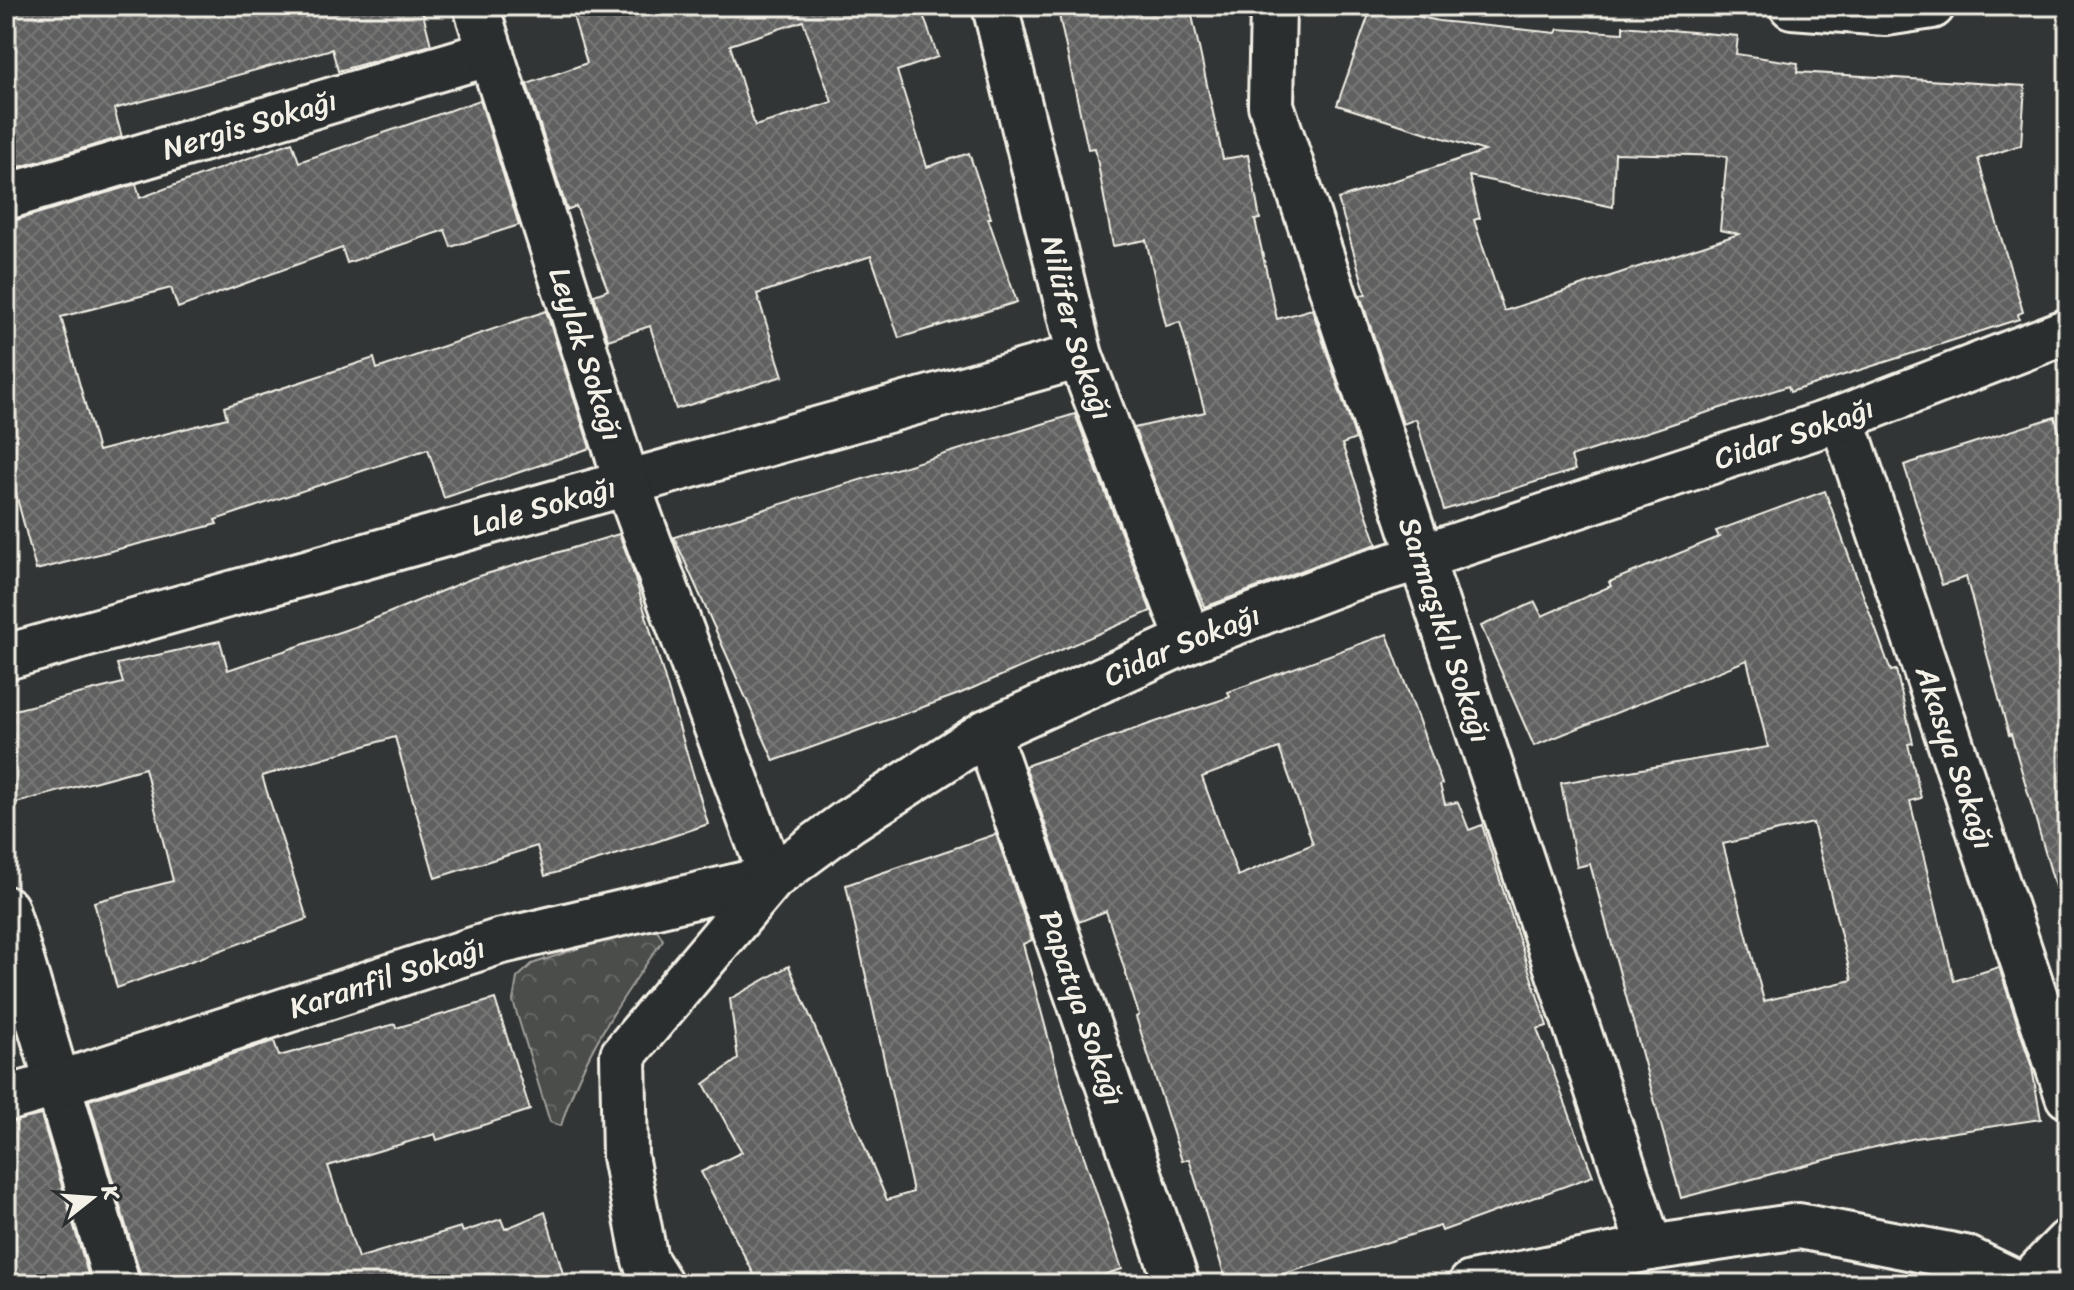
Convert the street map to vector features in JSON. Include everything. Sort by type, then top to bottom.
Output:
[{"type":"street","name":"Leylak Sokağı","points":[[476,6],[627,483],[772,878]]},
{"type":"street","name":"Nilüfer Sokağı","points":[[995,6],[1080,356],[1189,640]]},
{"type":"street","name":"Sarmaşıklı Sokağı","points":[[1273,6],[1271,105],[1650,1248]]},
{"type":"street","points":[[1792,6],[1886,13],[1932,6]]},
{"type":"street","name":"Nergis Sokağı","points":[[6,197],[491,53]]},
{"type":"street","name":"Cidar Sokağı","points":[[660,1284],[645,1260],[625,1156],[623,1055],[772,878],[849,821],[987,732],[1189,640],[1349,579],[1842,418],[2068,331]]},
{"type":"street","name":"Lale Sokağı","points":[[6,657],[1080,356]]},
{"type":"street","name":"Akasya Sokağı","points":[[1842,418],[2068,1096]]},
{"type":"street","name":"Papatya Sokağı","points":[[987,732],[1177,1284]]},
{"type":"street","name":"Karanfil Sokağı","points":[[6,1099],[498,942],[772,878]]},
{"type":"street","points":[[6,909],[117,1284]]},
{"type":"street","points":[[1471,1284],[1650,1248],[1799,1226],[1965,1258],[2019,1284]]},
{"type":"street","points":[[2027,1284],[2068,1242]]},
{"type":"green space","points":[[640,927],[656,928],[663,940],[591,1052],[561,1126],[550,1122],[513,1001],[517,978],[532,964]]},
{"type":"building","points":[[6,6],[421,6],[431,45],[338,71],[332,49],[114,109],[122,137],[6,171]]},
{"type":"building","points":[[570,6],[920,6],[938,57],[897,71],[927,167],[969,153],[1017,302],[899,338],[871,256],[757,294],[783,376],[676,409],[650,326],[608,340],[594,295],[608,290],[576,206],[567,210],[527,84],[587,63]],"holes":[[[803,21],[832,102],[755,126],[730,45]]]},
{"type":"building","points":[[1057,6],[1190,6],[1223,159],[1248,155],[1260,219],[1255,220],[1277,319],[1312,309],[1356,439],[1342,444],[1377,544],[1205,607],[1134,428],[1205,412],[1180,322],[1166,326],[1146,240],[1113,246],[1095,148],[1088,149]]},
{"type":"building","points":[[1372,6],[1439,21],[1556,33],[1558,29],[1623,33],[1623,26],[1738,36],[1736,54],[1798,63],[1797,72],[2025,86],[2021,145],[1978,159],[2023,312],[2018,314],[2019,319],[1898,358],[1790,392],[1788,386],[1571,457],[1575,470],[1444,510],[1416,419],[1403,424],[1360,295],[1366,294],[1338,199],[1485,151],[1337,105]],"holes":[[[1615,153],[1727,156],[1720,230],[1739,234],[1504,311],[1474,220],[1480,218],[1469,176],[1613,207]]]},
{"type":"building","points":[[480,100],[519,225],[451,247],[445,230],[347,263],[342,248],[178,308],[171,288],[61,317],[98,451],[227,418],[224,407],[374,358],[377,369],[546,311],[590,448],[444,498],[428,449],[215,520],[217,524],[36,570],[6,456],[6,221],[136,184],[140,198],[292,142],[299,162]]},
{"type":"building","points":[[1075,414],[1151,611],[959,694],[774,761],[674,537]]},
{"type":"building","points":[[2055,417],[2068,462],[2068,891],[2057,893],[2009,735],[1966,577],[1942,585],[1904,465]]},
{"type":"building","points":[[1825,491],[1891,671],[1896,670],[1913,743],[1908,744],[1921,798],[1910,801],[1954,981],[1999,967],[2032,1068],[2041,1119],[1916,1138],[1681,1198],[1590,864],[1577,867],[1561,783],[1768,747],[1747,660],[1534,746],[1481,626],[1535,602],[1542,616],[1611,586],[1609,582],[1719,537],[1716,531]],"holes":[[[1813,823],[1852,980],[1764,1001],[1723,844]]]},
{"type":"building","points":[[619,534],[708,824],[545,876],[537,846],[435,878],[395,737],[262,776],[307,919],[117,988],[94,902],[173,881],[145,768],[16,803],[6,768],[6,712],[123,683],[117,664],[220,641],[228,670],[357,626],[473,578]]},
{"type":"building","points":[[1387,634],[1442,784],[1445,804],[1458,802],[1469,830],[1482,825],[1547,1026],[1537,1029],[1593,1176],[1442,1231],[1440,1226],[1251,1284],[1227,1284],[1189,1159],[1182,1161],[1106,911],[1079,922],[1025,766],[1230,697],[1228,692]],"holes":[[[1279,748],[1313,844],[1238,876],[1202,777]]]},
{"type":"building","points":[[996,834],[1032,940],[1023,944],[1066,1103],[1122,1269],[1076,1284],[759,1284],[701,1172],[742,1152],[704,1084],[738,1059],[730,999],[789,966],[887,1200],[913,1192],[846,885]]},
{"type":"building","points":[[495,999],[530,1110],[437,1140],[435,1134],[328,1166],[358,1258],[461,1227],[463,1232],[501,1219],[505,1229],[545,1212],[566,1284],[141,1284],[89,1100],[274,1041],[279,1056],[395,1024],[396,1028]]},
{"type":"building","points":[[41,1115],[91,1284],[6,1284],[6,1123]]}]
